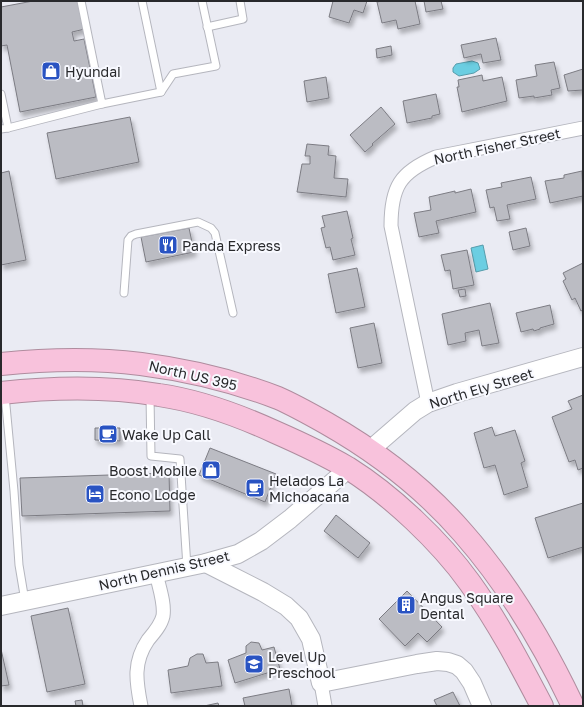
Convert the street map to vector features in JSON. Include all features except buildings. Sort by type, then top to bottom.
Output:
[{"type":"highway","name":"North US 395","points":[[1,364],[49,360],[88,360],[141,364],[202,375],[226,381],[279,399],[316,418],[370,450],[388,463],[450,518],[482,555],[519,607],[573,706]]},
{"type":"highway","name":"North US 395","points":[[3,393],[50,388],[79,388],[123,390],[185,400],[234,415],[302,444],[348,469],[404,511],[454,563],[470,583],[504,635],[542,706]]},
{"type":"street","name":"North Fisher Street","points":[[428,403],[391,226],[392,197],[402,178],[421,164],[436,157],[583,128]]},
{"type":"street","name":"North Ely Street","points":[[370,450],[415,411],[428,403],[457,393],[583,357]]},
{"type":"street","name":"North Dennis Street","points":[[1,606],[206,563],[238,554],[261,541],[290,519],[348,469]]},
{"type":"street","points":[[206,563],[263,592],[286,606],[300,618],[311,639],[325,706]]},
{"type":"street","points":[[141,706],[137,684],[138,662],[144,647],[161,621],[163,614],[163,604],[156,573]]},
{"type":"street","points":[[321,683],[443,661],[457,665],[467,675],[482,706]]},
{"type":"lane","points":[[81,1],[102,104]]},
{"type":"lane","points":[[142,1],[160,92]]},
{"type":"lane","points":[[1,94],[4,128],[102,104],[160,92],[173,74],[216,66],[202,1]]},
{"type":"lane","points":[[207,27],[243,19],[240,1]]},
{"type":"lane","points":[[124,293],[128,240],[131,236],[198,222],[211,228],[215,233],[232,313]]},
{"type":"lane","points":[[3,393],[14,491],[19,565],[25,601]]},
{"type":"lane","points":[[150,394],[151,456],[180,459],[187,567]]},
{"type":"water","points":[[472,61],[478,63],[480,69],[474,73],[459,76],[453,72],[453,68],[456,64]]},
{"type":"water","points":[[483,245],[488,269],[476,272],[471,248]]},
{"type":"place","name":"Hyundai","points":[[51,71]]},
{"type":"place","name":"Panda Express","points":[[168,245]]},
{"type":"place","name":"Wake Up Call","points":[[108,434]]},
{"type":"place","name":"Boost Mobile","points":[[211,470]]},
{"type":"place","name":"Helados La Michoacana","points":[[255,488]]},
{"type":"place","name":"Econo Lodge","points":[[95,494]]},
{"type":"place","name":"Angus Square Dental","points":[[406,605]]},
{"type":"place","name":"Level Up Preschool","points":[[254,664]]}]
